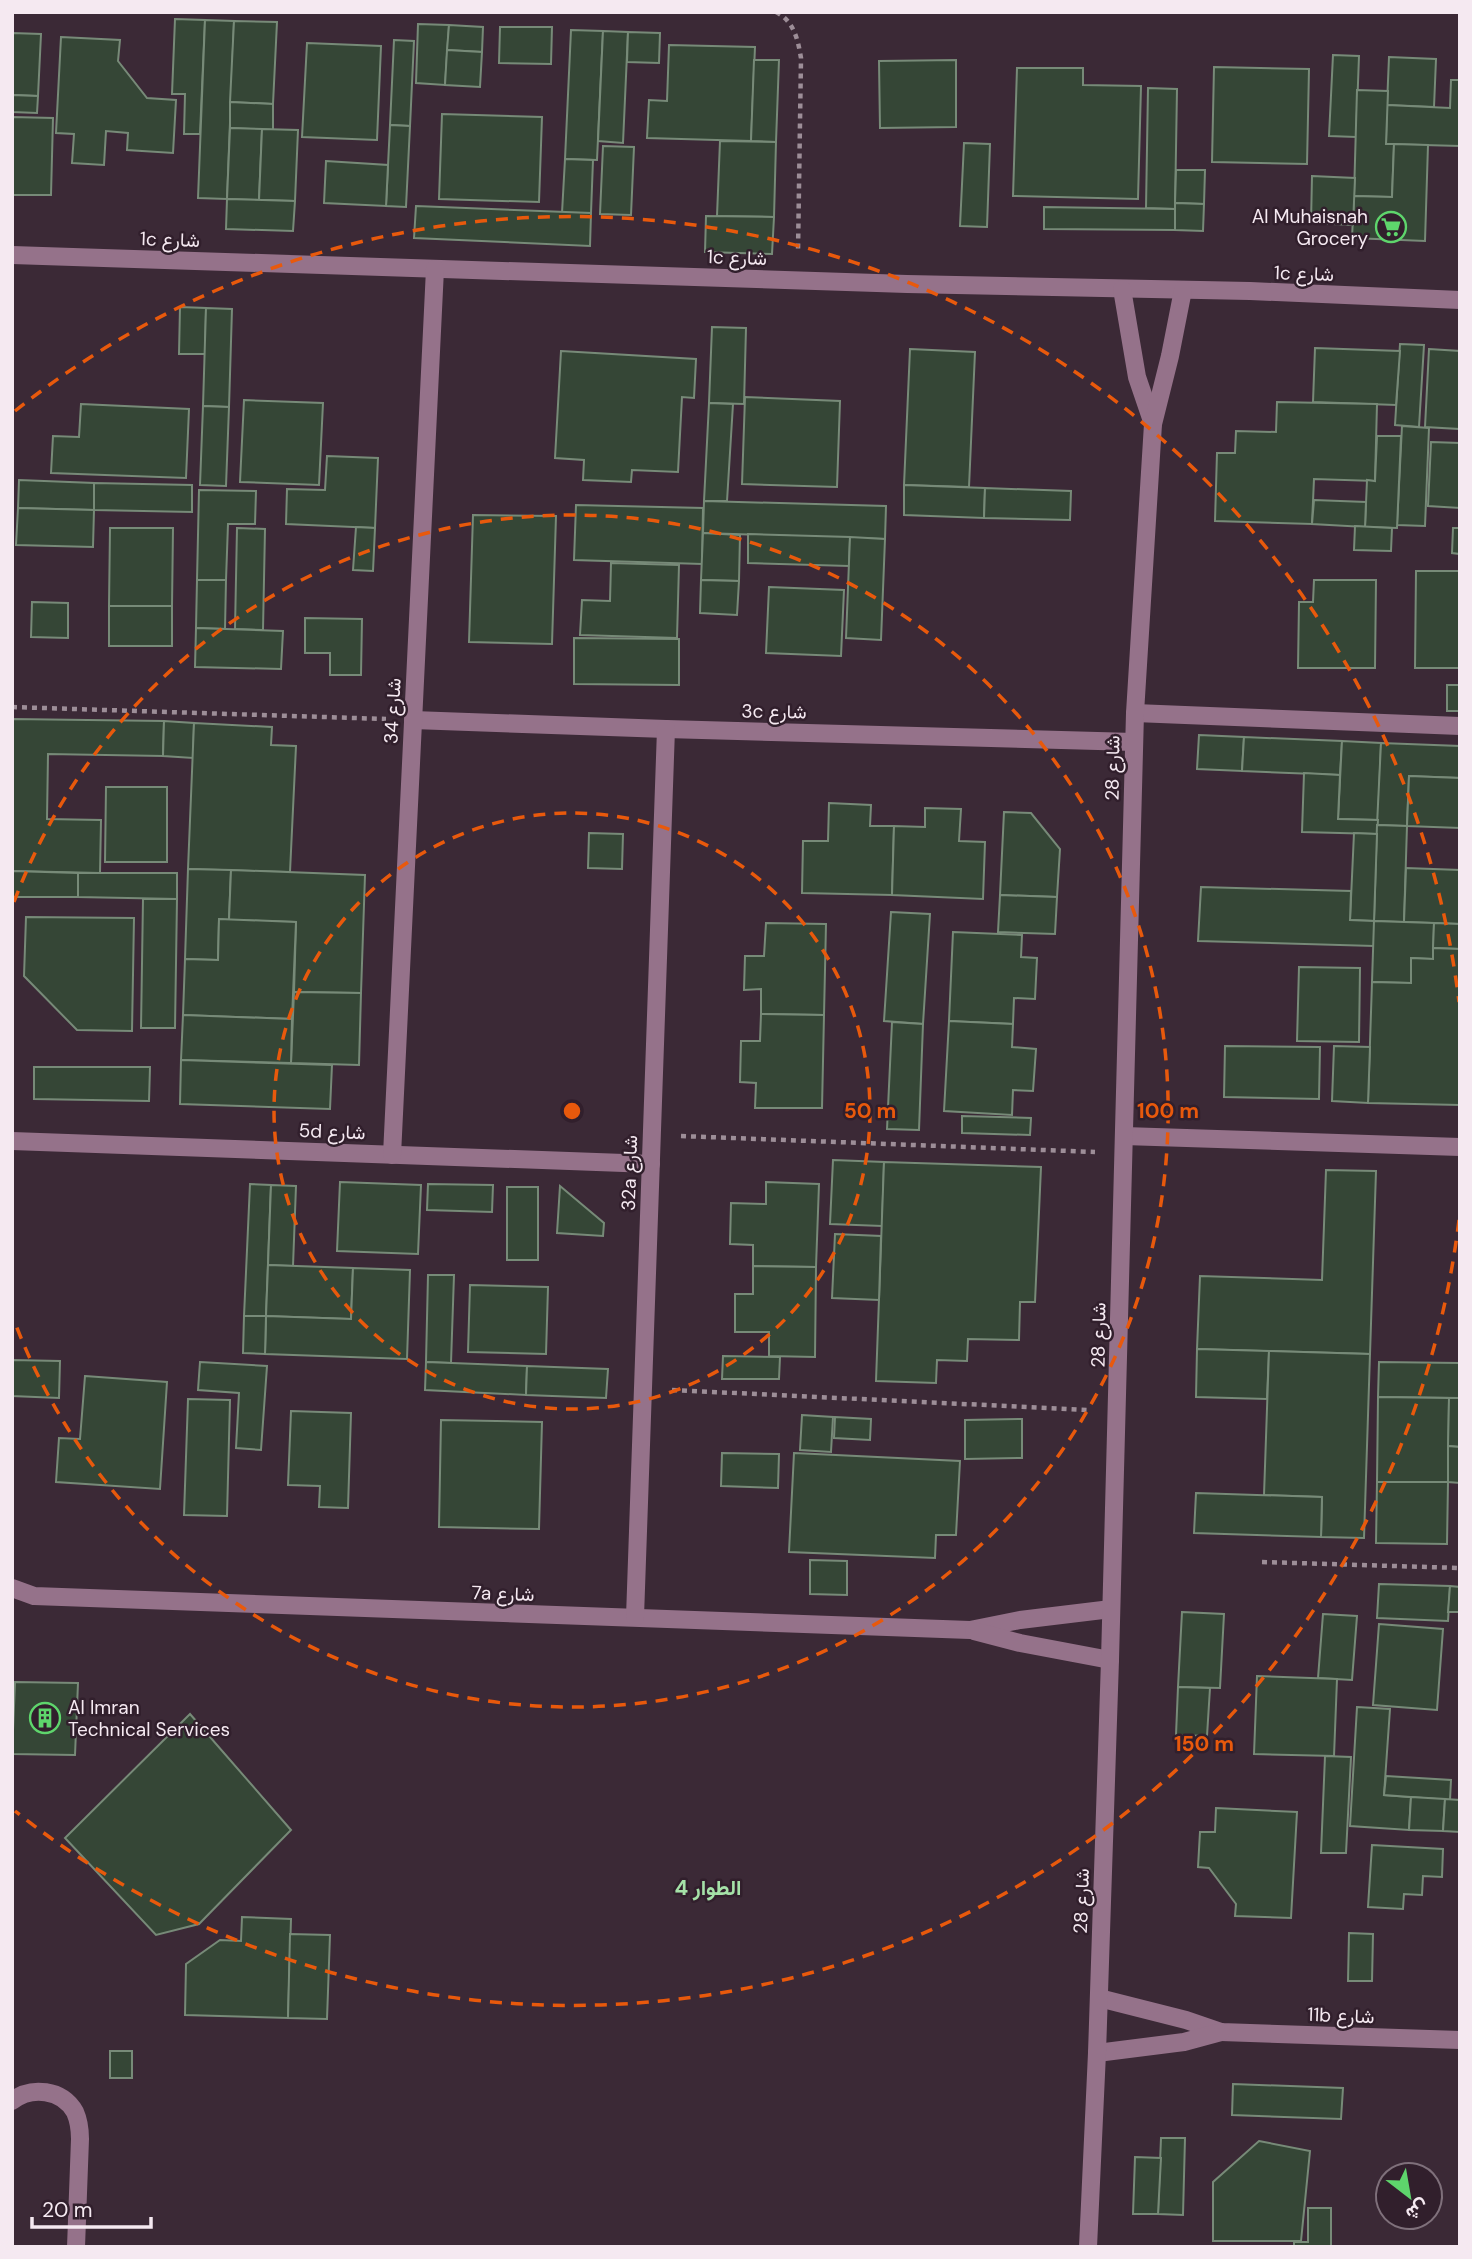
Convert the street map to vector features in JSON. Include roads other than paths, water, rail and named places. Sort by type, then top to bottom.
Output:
[{"type":"street","name":"1c شارع","points":[[12,255],[1460,300]]},
{"type":"street","name":"شارع 34","points":[[392,1154],[435,269]]},
{"type":"street","name":"شارع 28","points":[[1122,289],[1137,377],[1153,424]]},
{"type":"street","name":"شارع 28","points":[[1088,2247],[1110,1661],[1135,713],[1153,424],[1183,290]]},
{"type":"street","points":[[1135,713],[1460,726]]},
{"type":"street","name":"3c شارع","points":[[413,720],[1134,741]]},
{"type":"street","name":"32a شارع","points":[[635,1617],[666,729]]},
{"type":"street","name":"5d شارع","points":[[12,1141],[651,1164]]},
{"type":"street","points":[[1124,1144],[1460,1147]]},
{"type":"street","name":"7a شارع","points":[[12,1588],[34,1596]]},
{"type":"street","name":"7a شارع","points":[[12,1601],[34,1596],[970,1630],[1110,1661]]},
{"type":"street","name":"7a شارع","points":[[970,1630],[1020,1620],[1111,1609]]},
{"type":"street","name":"11b شارع","points":[[1099,1998],[1186,2020],[1221,2032]]},
{"type":"street","name":"11b شارع","points":[[1097,2053],[1175,2044],[1221,2032],[1460,2040]]},
{"type":"street","points":[[15,2098],[34,2091],[49,2092],[63,2099],[74,2110],[79,2124],[76,2247]]},
{"type":"place","name":"Al Muhaisnah Grocery","points":[[1391,227]]},
{"type":"place","name":"Al Imran Technical Services","points":[[45,1718]]},
{"type":"district","name":"الطوار 4","points":[[708,1888]]}]
